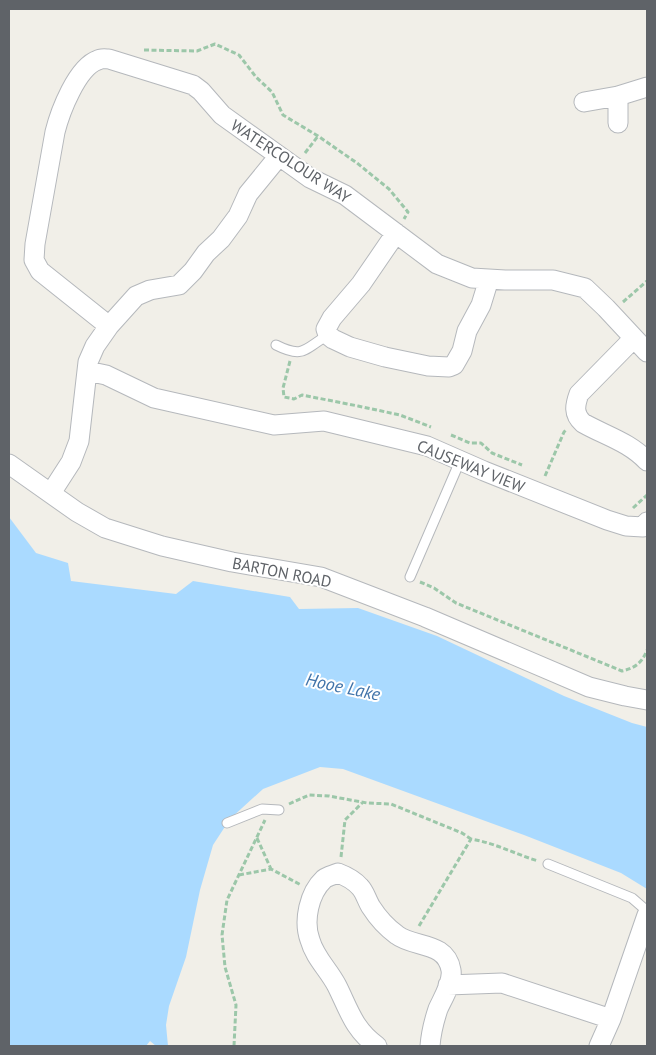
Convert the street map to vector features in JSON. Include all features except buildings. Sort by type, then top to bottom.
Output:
[{"type":"street","name":"WATERCOLOUR WAY","points":[[110,326],[40,271],[34,260],[36,235],[54,132],[59,114],[87,67],[98,59],[109,59],[192,85],[201,91],[222,115],[310,178],[345,195],[437,264],[472,278],[553,280],[585,288],[647,352]]},
{"type":"street","points":[[584,102],[618,96],[647,87]]},
{"type":"street","points":[[618,96],[618,123]]},
{"type":"street","points":[[51,493],[71,462],[79,441],[88,362],[95,346],[136,296],[150,290],[179,285],[232,224],[238,216],[248,194],[287,161]]},
{"type":"street","points":[[396,233],[361,284],[332,318],[326,329],[328,335],[333,340],[350,347],[385,356],[428,366],[449,367],[454,365],[462,351],[467,331],[481,305],[488,279]]},
{"type":"street","points":[[634,338],[579,394],[574,406],[578,419],[635,449],[647,461]]},
{"type":"street","name":"CAUSEWAY VIEW","points":[[87,371],[106,375],[154,398],[274,424],[324,421],[427,446],[460,461],[626,526],[643,527],[647,522]]},
{"type":"street","name":"BARTON ROAD","points":[[9,464],[77,512],[105,528],[162,546],[224,560],[321,576],[425,617],[589,687],[647,700]]},
{"type":"street","points":[[377,1046],[356,1027],[336,985],[321,963],[309,940],[307,924],[309,906],[314,893],[325,878],[339,873],[350,878],[362,888],[370,906],[381,921],[398,936],[413,943],[436,948],[446,957],[451,970],[448,986],[431,1031],[430,1046]]},
{"type":"street","points":[[599,1046],[645,926]]},
{"type":"street","points":[[448,986],[502,983],[610,1019]]},
{"type":"lane","points":[[276,345],[295,353],[303,352],[328,335]]},
{"type":"lane","points":[[410,577],[460,461]]},
{"type":"lane","points":[[227,823],[262,809],[279,810]]},
{"type":"lane","points":[[548,864],[632,898],[647,911]]},
{"type":"path","points":[[141,50],[197,51],[215,44],[239,55],[256,78],[272,92],[282,115],[318,136],[357,163],[389,189],[408,212],[396,233]]},
{"type":"path","points":[[287,161],[318,136]]},
{"type":"path","points":[[611,313],[647,281]]},
{"type":"path","points":[[545,476],[564,432],[578,419]]},
{"type":"path","points":[[410,577],[434,588],[456,603],[622,671],[634,668],[644,658],[647,650]]},
{"type":"path","points":[[234,1046],[236,1004],[226,967],[222,936],[226,900],[266,820],[290,803],[309,795],[391,804],[462,833],[471,839],[499,846],[516,854],[548,864]]},
{"type":"path","points":[[339,873],[345,820],[362,802]]},
{"type":"path","points":[[257,838],[271,869],[314,893]]},
{"type":"path","points":[[413,943],[418,928],[471,839]]},
{"type":"path","points":[[239,875],[271,869]]},
{"type":"water","name":"Hooe Lake","points":[[9,517],[36,553],[68,563],[71,581],[176,594],[193,581],[290,597],[299,609],[358,608],[437,636],[564,696],[632,723],[647,727],[647,889],[621,873],[524,835],[343,769],[320,767],[263,789],[230,819],[213,845],[200,890],[186,957],[169,1006],[166,1025],[168,1046],[156,1046],[150,1041],[146,1046],[9,1046]]}]
